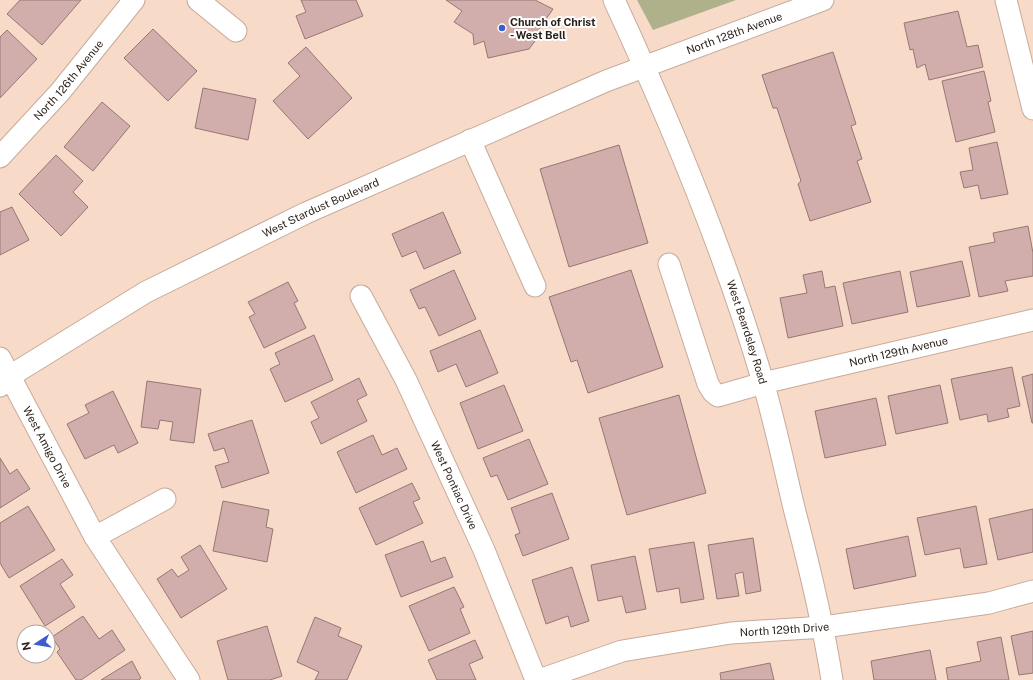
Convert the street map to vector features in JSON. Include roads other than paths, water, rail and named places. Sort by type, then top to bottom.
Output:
[{"type":"street","name":"North 126th Avenue","points":[[0,157],[60,92],[134,0]]},
{"type":"street","points":[[198,0],[236,30]]},
{"type":"street","name":"West Beardsley Road","points":[[614,0],[645,68],[715,242],[744,322],[763,383],[824,627],[832,680]]},
{"type":"street","name":"North 128th Avenue","points":[[645,68],[823,0]]},
{"type":"street","points":[[1006,0],[1033,109]]},
{"type":"street","name":"West Stardust Boulevard","points":[[3,381],[146,292],[306,213],[606,81],[645,68]]},
{"type":"street","points":[[470,140],[535,286]]},
{"type":"street","name":"North 129th Avenue","points":[[669,264],[708,384],[713,392],[718,396],[763,383],[1033,320]]},
{"type":"street","name":"West Pontiac Drive","points":[[361,296],[406,380],[481,543],[536,680]]},
{"type":"street","name":"West Amigo Drive","points":[[0,358],[3,381],[95,537],[189,680]]},
{"type":"street","points":[[95,537],[165,499]]},
{"type":"street","name":"North 129th Drive","points":[[539,680],[622,651],[731,633],[824,627],[989,603],[1033,592]]},
{"type":"place","name":"Church of Christ - West Bell","points":[[502,28]]}]
